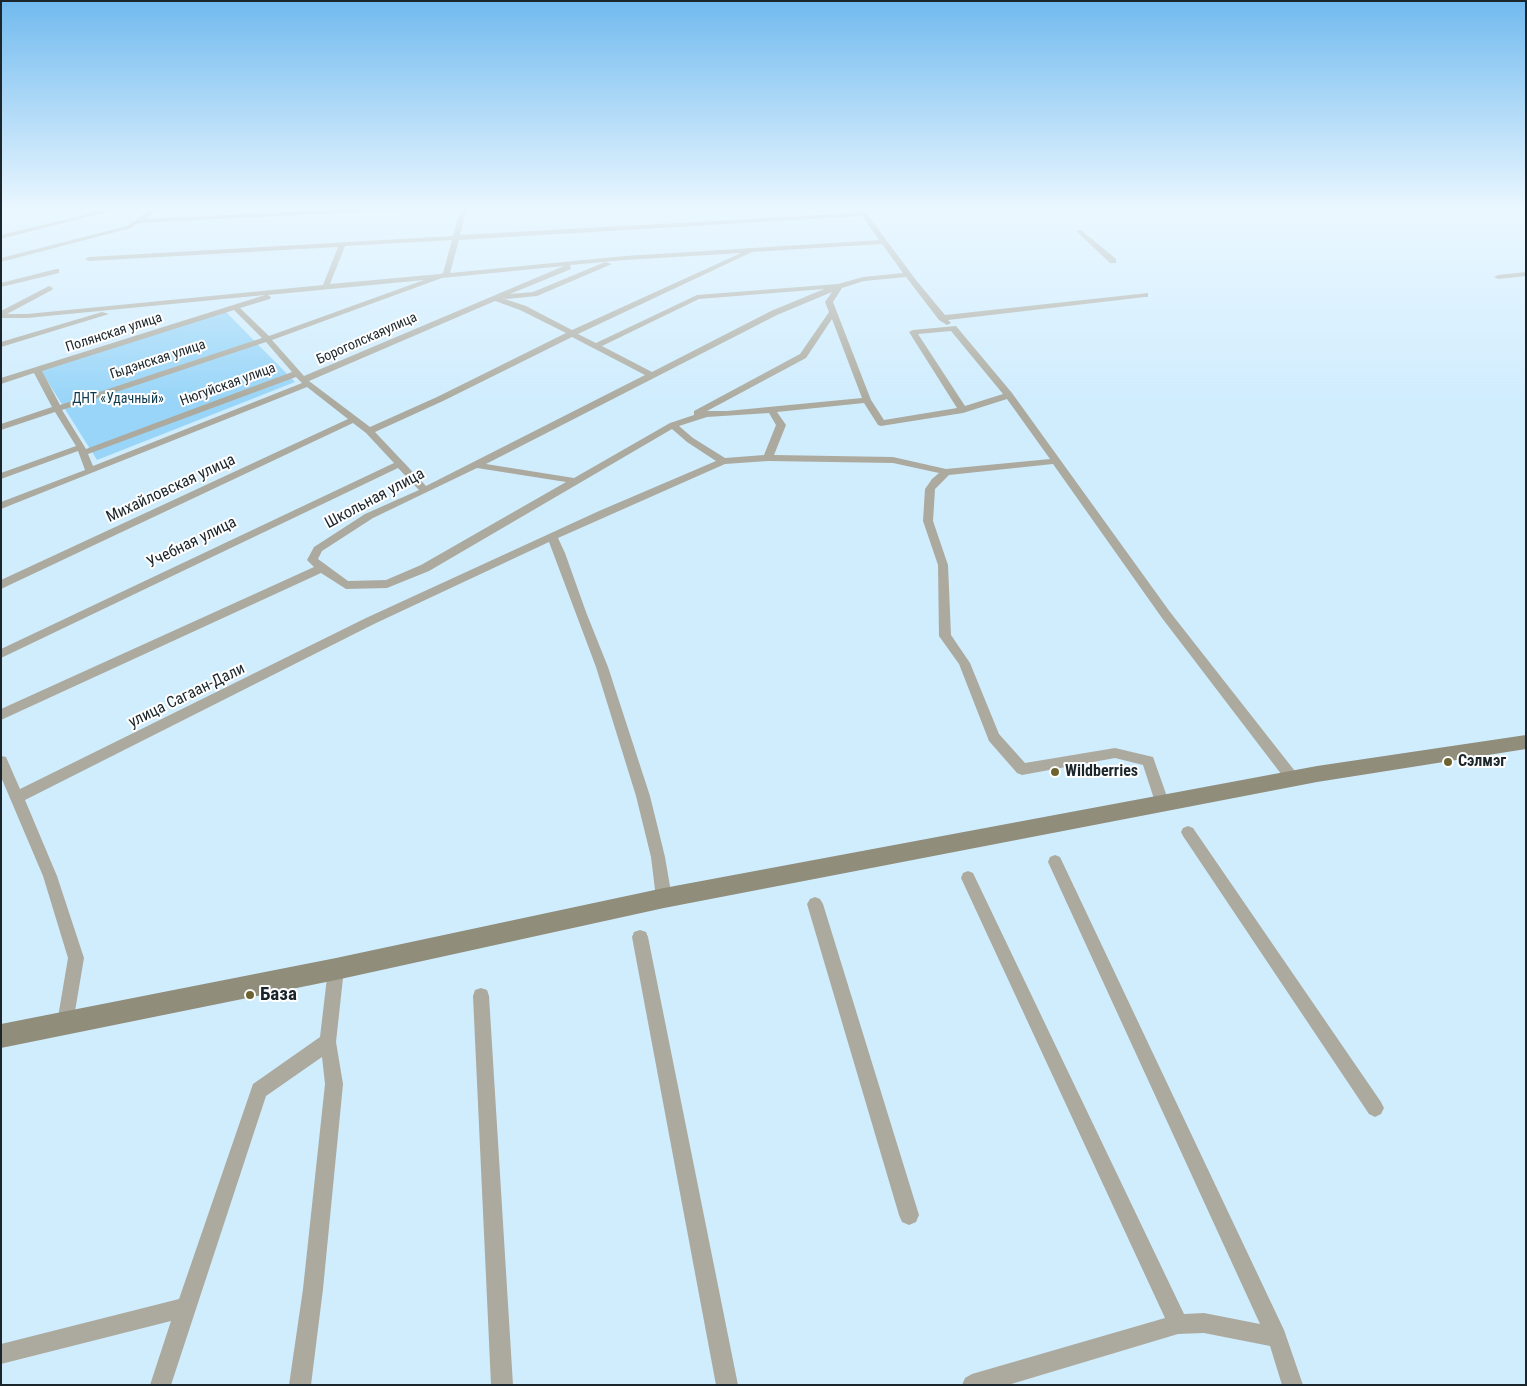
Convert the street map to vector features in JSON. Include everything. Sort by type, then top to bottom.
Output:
[{"type":"main road","points":[[1,1036],[336,969],[664,898],[1293,779],[1526,742]]},
{"type":"street","points":[[1,285],[49,273]]},
{"type":"street","points":[[326,286],[331,273]]},
{"type":"street","points":[[1,315],[27,316],[461,273]]},
{"type":"street","name":"Бороголскаяулица","points":[[303,379],[554,273]]},
{"type":"street","points":[[494,298],[534,294],[588,273]]},
{"type":"street","points":[[369,431],[704,273]]},
{"type":"street","name":"Гыдэнская улица","points":[[1,426],[267,339],[446,274]]},
{"type":"street","points":[[1498,277],[1526,274]]},
{"type":"street","points":[[596,346],[696,297],[839,286],[863,279],[907,275],[1008,395],[1166,614],[1293,779]]},
{"type":"street","points":[[839,286],[829,302],[832,313],[867,400],[880,423],[963,410],[1008,395]]},
{"type":"street","name":"Школьная улица","points":[[322,568],[312,560],[318,549],[369,516],[425,491],[774,313],[839,286]]},
{"type":"street","points":[[942,318],[1145,295],[1136,286]]},
{"type":"street","points":[[1,315],[49,288]]},
{"type":"street","name":"Полянская улица","points":[[1,382],[291,290]]},
{"type":"street","points":[[494,298],[523,308],[652,375]]},
{"type":"street","points":[[1,346],[134,305]]},
{"type":"street","points":[[236,308],[303,379],[369,431],[425,491]]},
{"type":"street","points":[[1,715],[322,568],[346,584],[387,584],[425,568],[673,426],[803,356],[832,313]]},
{"type":"street","points":[[953,328],[914,332],[963,410]]},
{"type":"street","points":[[37,370],[82,450],[90,471]]},
{"type":"street","points":[[1,506],[90,471],[303,379]]},
{"type":"street","name":"Нюгуйская улица","points":[[1,476],[303,379]]},
{"type":"street","points":[[673,426],[706,414],[726,414],[867,400]]},
{"type":"street","points":[[768,458],[781,425],[771,409]]},
{"type":"street","name":"Михайловская улица","points":[[1,584],[354,420]]},
{"type":"street","points":[[673,426],[690,440],[723,461],[768,458],[893,460],[946,472],[1056,462]]},
{"type":"street","name":"улица Сагаан-Дали","points":[[18,797],[193,712],[370,621],[723,461]]},
{"type":"street","name":"Учебная улица","points":[[1,654],[398,464]]},
{"type":"street","points":[[476,465],[576,481]]},
{"type":"street","points":[[946,472],[935,481],[930,489],[928,521],[943,565],[945,636],[964,663],[994,737],[1022,769],[1115,753],[1148,761],[1163,805]]},
{"type":"street","points":[[552,537],[560,553],[580,612],[602,667],[643,796],[658,857],[664,898]]},
{"type":"street","points":[[1,761],[18,797],[50,876],[76,958],[65,1023]]},
{"type":"street","points":[[1188,832],[1375,1108]]},
{"type":"street","points":[[1055,862],[1276,1337],[1293,1385]]},
{"type":"street","points":[[968,878],[1178,1324]]},
{"type":"street","points":[[815,904],[909,1215]]},
{"type":"street","points":[[640,937],[728,1385]]},
{"type":"street","points":[[300,1385],[313,1289],[334,1084],[328,1042],[336,969]]},
{"type":"street","points":[[481,996],[502,1385]]},
{"type":"street","points":[[160,1385],[259,1090],[328,1042]]},
{"type":"street","points":[[1,1354],[186,1307]]},
{"type":"street","points":[[982,1384],[1178,1324],[1204,1323],[1276,1337]]},
{"type":"green space","name":"ДНТ «Удачный»","points":[[226,312],[295,382],[97,460],[41,371]]},
{"type":"place","name":"Сэлмэг","points":[[1448,762]]},
{"type":"place","name":"Wildberries","points":[[1055,772]]},
{"type":"place","name":"База","points":[[250,995]]}]
